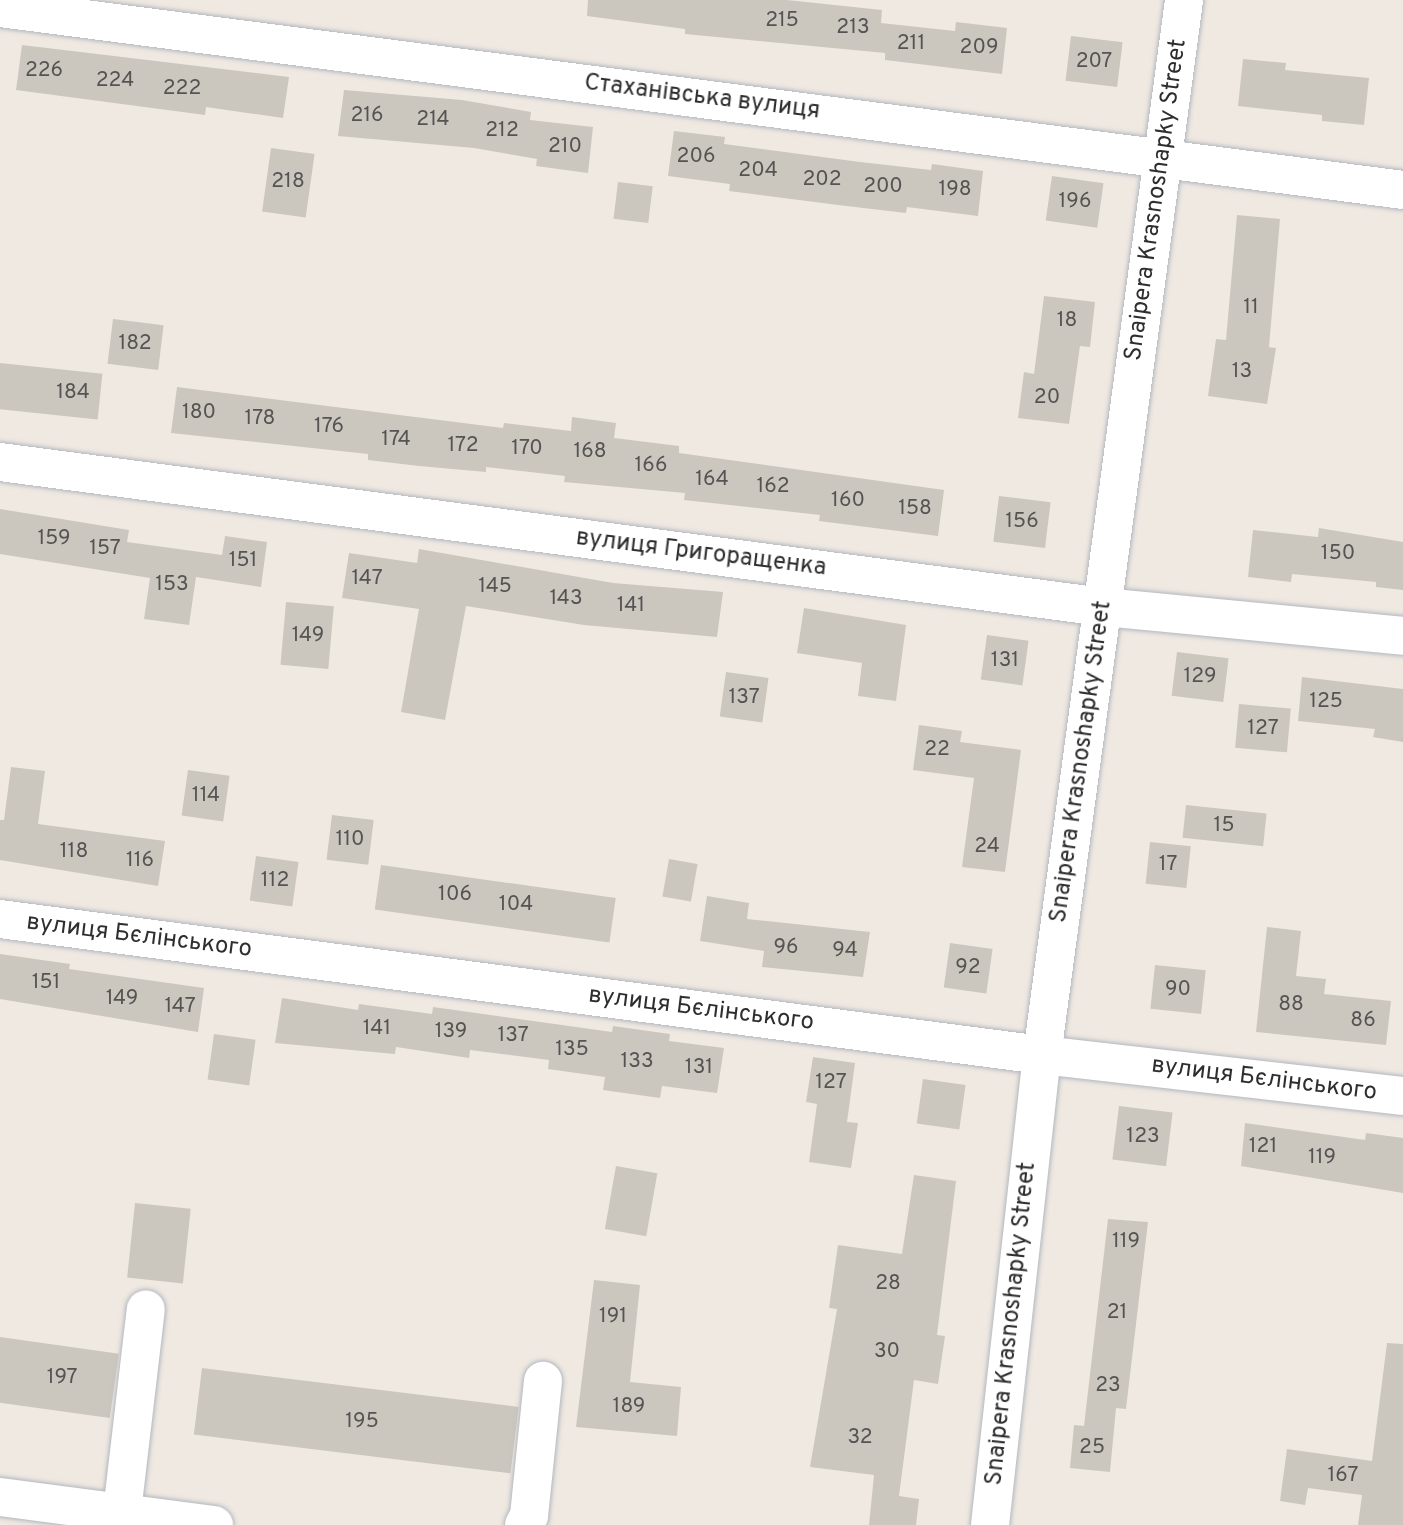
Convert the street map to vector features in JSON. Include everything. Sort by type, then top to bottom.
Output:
[{"type":"street","name":"Snaipera Krasnoshapky Street","points":[[990,1525],[1042,1055],[1184,0]]},
{"type":"street","name":"Стаханівська вулиця","points":[[0,8],[1161,156],[1403,190]]},
{"type":"street","name":"вулиця Григоращенка","points":[[0,462],[1103,607],[1403,636]]},
{"type":"street","name":"вулиця Бєлінського","points":[[0,919],[1042,1055],[1403,1096]]},
{"type":"street","points":[[122,1512],[146,1309]]},
{"type":"street","points":[[524,1525],[529,1516],[543,1381]]},
{"type":"street","points":[[0,1497],[214,1525]]},
{"type":"building","points":[[588,0],[787,0],[882,10],[881,23],[955,31],[956,22],[1007,28],[1002,74],[885,60],[885,53],[685,34],[685,29],[587,16]]},
{"type":"building","points":[[1071,36],[1123,42],[1117,87],[1066,81]]},
{"type":"building","points":[[22,45],[289,77],[283,118],[206,107],[205,115],[16,90]]},
{"type":"building","points":[[1243,59],[1286,63],[1285,70],[1369,78],[1364,125],[1322,121],[1322,115],[1238,106]]},
{"type":"building","points":[[344,90],[462,100],[531,112],[530,120],[593,127],[588,173],[536,166],[537,159],[474,148],[338,136]]},
{"type":"building","points":[[674,131],[725,137],[724,144],[860,162],[931,170],[932,164],[983,171],[978,216],[907,207],[906,213],[729,191],[730,184],[668,176]]},
{"type":"building","points":[[271,148],[315,154],[306,218],[262,211]]},
{"type":"building","points":[[1052,176],[1103,183],[1097,228],[1046,221]]},
{"type":"building","points":[[618,182],[653,186],[648,223],[613,219]]},
{"type":"building","points":[[1237,215],[1280,219],[1269,347],[1276,348],[1267,404],[1208,396],[1216,339],[1226,340]]},
{"type":"building","points":[[1044,296],[1095,302],[1090,347],[1080,346],[1069,424],[1018,418],[1024,372],[1034,374]]},
{"type":"building","points":[[113,319],[164,325],[158,370],[108,364]]},
{"type":"building","points":[[0,363],[102,374],[98,420],[0,409]]},
{"type":"building","points":[[177,387],[503,428],[504,423],[571,431],[572,417],[616,423],[614,438],[679,446],[679,453],[944,490],[938,536],[819,521],[820,515],[684,500],[685,493],[564,482],[565,476],[486,467],[486,472],[419,466],[368,460],[368,454],[171,433]]},
{"type":"building","points":[[999,496],[1051,502],[1045,548],[993,542]]},
{"type":"building","points":[[0,509],[129,530],[127,542],[222,555],[225,536],[267,542],[261,587],[196,577],[189,625],[144,619],[150,578],[0,554]]},
{"type":"building","points":[[1319,528],[1403,542],[1403,590],[1376,587],[1376,582],[1292,574],[1291,582],[1248,577],[1253,530],[1318,537]]},
{"type":"building","points":[[419,549],[613,583],[723,592],[717,637],[584,625],[466,606],[445,720],[401,712],[419,609],[342,598],[349,553],[417,563]]},
{"type":"building","points":[[286,602],[334,606],[328,669],[281,665]]},
{"type":"building","points":[[804,608],[906,625],[896,701],[858,696],[862,663],[797,653]]},
{"type":"building","points":[[987,635],[1029,641],[1022,685],[981,680]]},
{"type":"building","points":[[1177,652],[1229,658],[1223,702],[1172,696]]},
{"type":"building","points":[[726,672],[769,678],[762,723],[720,717]]},
{"type":"building","points":[[1302,677],[1403,689],[1403,742],[1373,737],[1375,729],[1298,721]]},
{"type":"building","points":[[1239,704],[1291,709],[1287,752],[1235,748]]},
{"type":"building","points":[[919,725],[962,731],[960,742],[1021,750],[1005,872],[962,867],[974,778],[913,770]]},
{"type":"building","points":[[11,767],[45,771],[38,824],[165,841],[158,886],[0,860],[0,820],[4,820]]},
{"type":"building","points":[[188,770],[230,776],[223,821],[182,816]]},
{"type":"building","points":[[1186,805],[1267,813],[1263,846],[1183,838]]},
{"type":"building","points":[[332,815],[374,820],[368,865],[327,860]]},
{"type":"building","points":[[1150,842],[1191,846],[1186,888],[1146,884]]},
{"type":"building","points":[[256,856],[299,862],[292,907],[250,901]]},
{"type":"building","points":[[669,859],[698,864],[691,901],[662,896]]},
{"type":"building","points":[[381,865],[616,898],[609,943],[375,910]]},
{"type":"building","points":[[707,896],[749,903],[747,919],[870,932],[863,977],[762,967],[764,951],[700,941]]},
{"type":"building","points":[[1267,927],[1301,931],[1296,976],[1326,979],[1324,994],[1391,1001],[1386,1045],[1256,1032]]},
{"type":"building","points":[[950,943],[993,949],[986,994],[944,988]]},
{"type":"building","points":[[0,954],[70,964],[69,969],[204,988],[198,1032],[0,999]]},
{"type":"building","points":[[1155,965],[1206,970],[1201,1014],[1150,1009]]},
{"type":"building","points":[[282,998],[358,1010],[359,1004],[432,1014],[433,1007],[612,1032],[613,1026],[670,1034],[669,1041],[724,1048],[717,1093],[662,1086],[660,1098],[603,1090],[605,1077],[548,1069],[549,1060],[470,1050],[469,1058],[396,1047],[395,1054],[275,1043]]},
{"type":"building","points":[[214,1034],[256,1040],[249,1085],[208,1080]]},
{"type":"building","points":[[813,1057],[855,1063],[847,1122],[858,1123],[851,1168],[809,1162],[817,1104],[806,1102]]},
{"type":"building","points":[[923,1079],[966,1085],[959,1130],[917,1124]]},
{"type":"building","points":[[1119,1106],[1173,1113],[1166,1166],[1112,1160]]},
{"type":"building","points":[[1245,1123],[1365,1140],[1366,1133],[1403,1138],[1403,1193],[1241,1166]]},
{"type":"building","points":[[616,1166],[657,1173],[646,1236],[605,1229]]},
{"type":"building","points":[[914,1175],[956,1181],[937,1335],[945,1336],[938,1384],[914,1380],[899,1496],[919,1499],[916,1525],[869,1525],[874,1475],[810,1467],[837,1309],[829,1308],[838,1245],[902,1254]]},
{"type":"building","points":[[135,1203],[191,1209],[183,1283],[127,1278]]},
{"type":"building","points":[[1108,1219],[1148,1222],[1126,1409],[1116,1408],[1110,1472],[1070,1468],[1074,1425],[1084,1426]]},
{"type":"building","points":[[594,1280],[640,1285],[630,1382],[681,1387],[677,1436],[576,1427]]},
{"type":"building","points":[[0,1337],[119,1354],[110,1418],[0,1403]]},
{"type":"building","points":[[1387,1343],[1403,1344],[1403,1525],[1358,1525],[1362,1495],[1308,1488],[1305,1505],[1280,1501],[1287,1449],[1372,1461]]},
{"type":"building","points":[[202,1368],[519,1407],[510,1473],[194,1435]]}]
